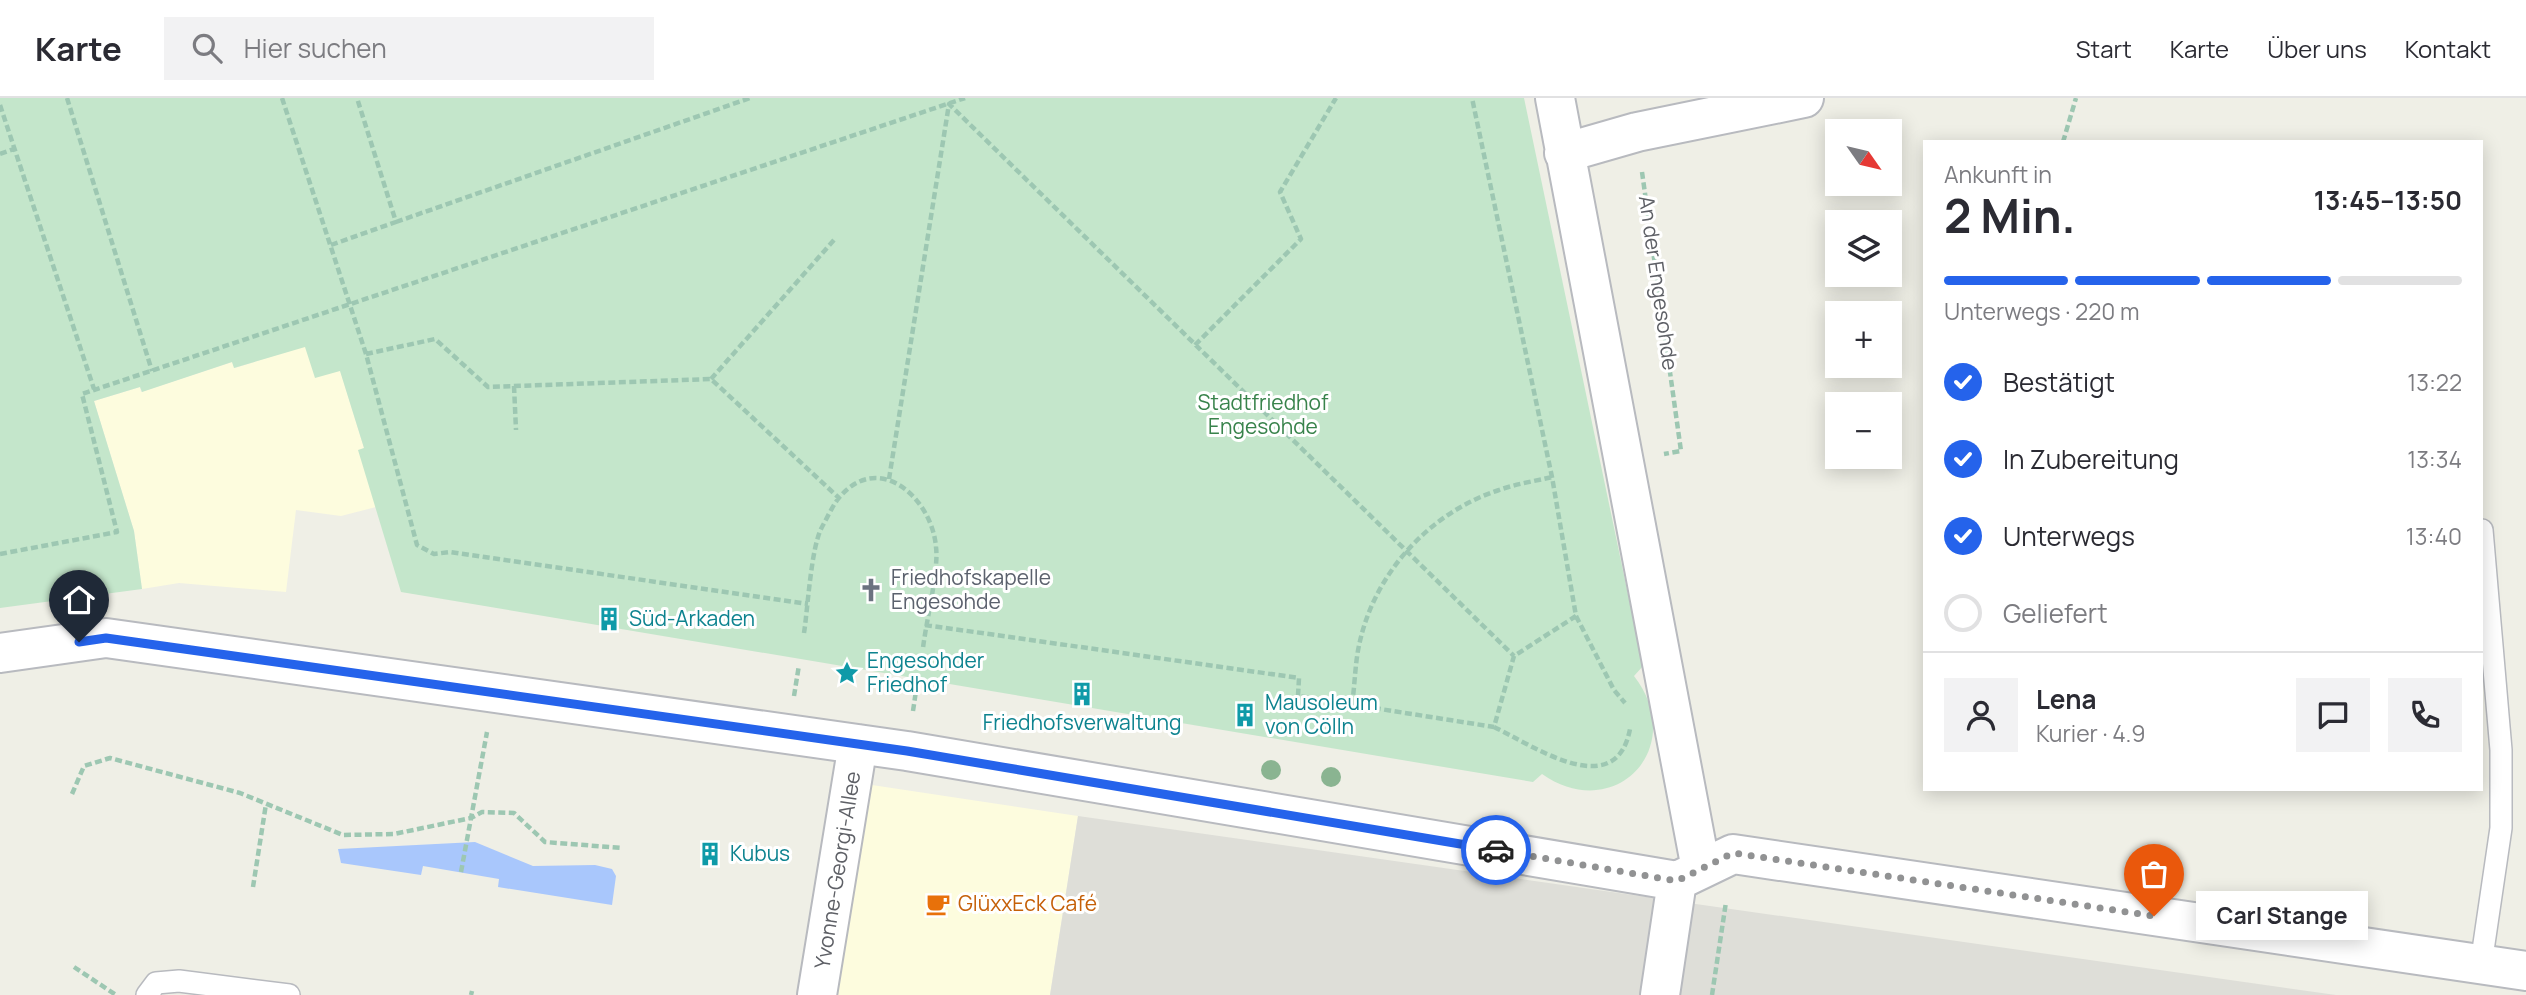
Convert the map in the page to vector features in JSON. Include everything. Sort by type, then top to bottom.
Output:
[{"type":"street","points":[[1555,98],[1563,153],[1704,868],[1660,995]]},
{"type":"street","points":[[1563,153],[1637,132],[1804,98]]},
{"type":"street","points":[[0,653],[106,638],[858,744],[1704,868],[2526,971]]},
{"type":"street","name":"Yvonne-Georgi-Allee","points":[[817,995],[858,744]]},
{"type":"lane","points":[[2481,964],[2501,828],[2501,750],[2483,542]]},
{"type":"lane","points":[[147,995],[156,983],[179,981],[289,995]]},
{"type":"path","points":[[67,98],[152,371]]},
{"type":"path","points":[[282,98],[366,354],[417,545],[434,554],[450,552],[808,604]]},
{"type":"path","points":[[357,98],[396,222]]},
{"type":"path","points":[[330,246],[750,98]]},
{"type":"path","points":[[0,554],[117,533],[82,394],[948,101],[965,98]]},
{"type":"path","points":[[1195,345],[1301,239],[1280,192],[1336,98]]},
{"type":"path","points":[[1472,98],[1552,477],[1576,616],[1614,690],[1628,710]]},
{"type":"path","points":[[2064,140],[2076,98]]},
{"type":"path","points":[[948,101],[1514,656]]},
{"type":"path","points":[[889,479],[948,101]]},
{"type":"path","points":[[0,105],[94,390]]},
{"type":"path","name":"An der Engesohde","points":[[1623,462],[1681,451],[1637,132]]},
{"type":"path","points":[[0,154],[14,149]]},
{"type":"path","points":[[711,379],[834,240]]},
{"type":"path","points":[[366,354],[435,339],[488,387],[711,379],[839,498]]},
{"type":"path","points":[[514,386],[516,430]]},
{"type":"path","points":[[1352,705],[1359,642],[1368,611],[1384,578],[1406,552],[1451,512],[1499,490],[1552,477]]},
{"type":"path","points":[[804,633],[820,531],[839,498],[863,481],[889,479],[911,491],[928,514],[937,548],[923,648]]},
{"type":"path","points":[[1493,727],[1514,656],[1576,616]]},
{"type":"path","points":[[925,625],[1299,678],[1298,696],[1493,727],[1563,761],[1587,768],[1608,763],[1623,748],[1628,739],[1629,718]]},
{"type":"path","points":[[461,872],[495,693]]},
{"type":"path","points":[[72,794],[84,766],[110,758],[240,793],[343,835],[394,834],[471,818],[482,812],[514,813],[545,842],[622,848]]},
{"type":"path","points":[[253,887],[266,804]]},
{"type":"path","points":[[1704,868],[1712,995]]},
{"type":"path","points":[[74,967],[117,995]]},
{"type":"shaded area","points":[[305,346],[340,370],[364,448],[359,451],[376,507],[341,516],[296,510],[286,592],[179,583],[142,589],[134,531],[94,401],[140,387],[141,392],[232,362],[235,368]]},
{"type":"shaded area","points":[[872,785],[1078,816],[1050,995],[836,995]]},
{"type":"shaded area","points":[[1078,816],[2336,995],[1050,995]]},
{"type":"green space","name":"Stadtfriedhof Engesohde","points":[[0,98],[1524,98],[1643,666],[1634,676],[1649,703],[1653,728],[1648,752],[1636,771],[1618,784],[1595,790],[1569,787],[1542,774],[1533,782],[401,592],[358,450],[364,448],[340,371],[315,378],[305,347],[234,368],[232,362],[142,392],[140,387],[94,401],[134,531],[142,589],[0,608]]},
{"type":"water","points":[[475,842],[533,866],[595,865],[612,869],[616,876],[612,905],[498,887],[499,879],[423,866],[421,875],[341,863],[338,849]]},
{"type":"way so far","points":[[1496,850],[1677,881],[1733,853],[2154,916]]},
{"type":"place","name":"Friedhofskapelle Engesohde","points":[[871,590]]},
{"type":"place","name":"Süd-Arkaden","points":[[609,619]]},
{"type":"place","name":"Engesohder Friedhof","points":[[847,673]]},
{"type":"place","name":"Friedhofsverwaltung","points":[[1082,694]]},
{"type":"place","name":"Mausoleum von Cölln","points":[[1245,715]]},
{"type":"place","name":"Kubus","points":[[710,854]]},
{"type":"place","name":"GlüxxEck Café","points":[[938,904]]},
{"type":"place","name":"Carl Stange","points":[[2154,916]]},
{"type":"route","points":[[79,642],[106,638],[907,751],[1496,850]]}]
